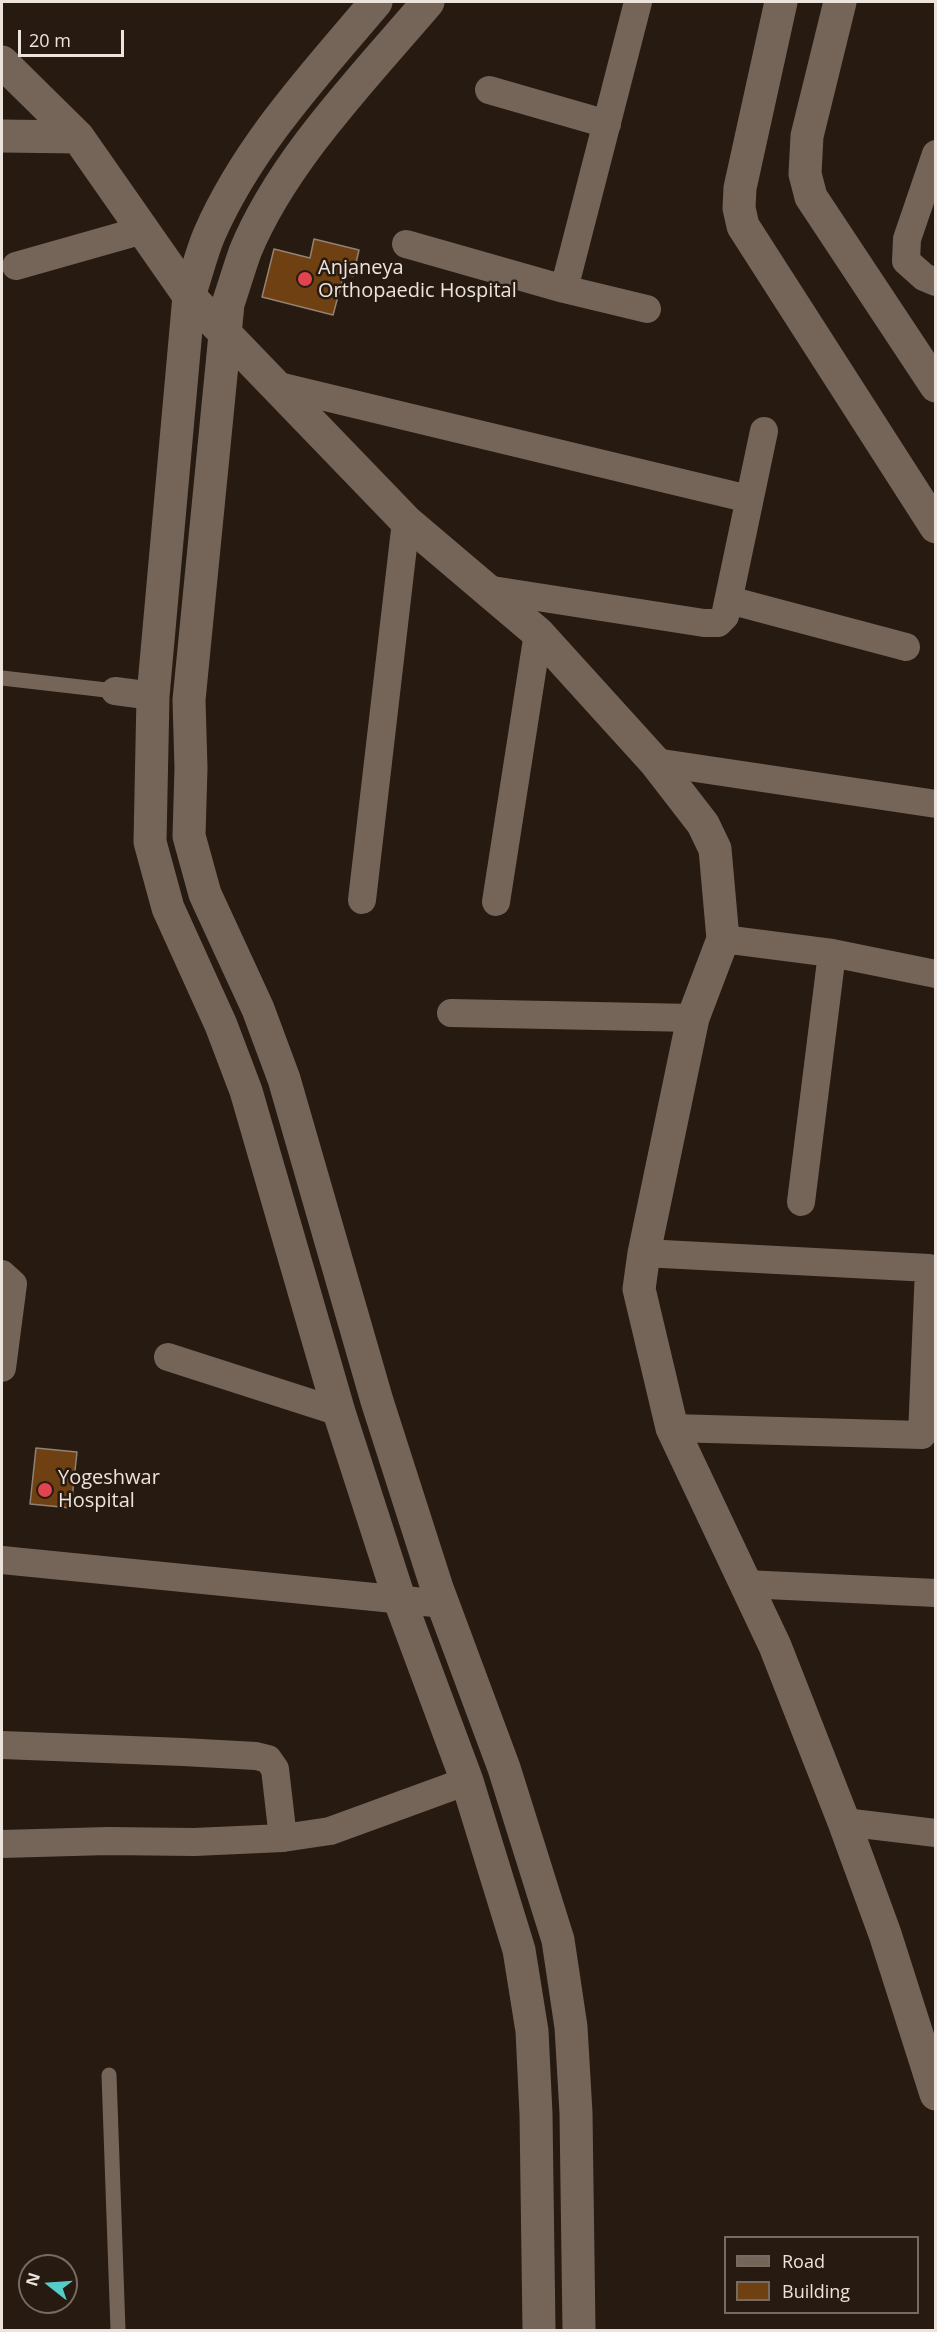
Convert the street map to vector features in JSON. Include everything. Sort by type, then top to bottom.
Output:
[{"type":"street","points":[[376,2],[280,116],[241,176],[209,235],[189,296],[153,696],[150,842],[168,908],[221,1025],[246,1091],[339,1412],[400,1601],[467,1781],[519,1950],[532,2031],[536,2114],[539,2331]]},
{"type":"street","points":[[428,2],[312,140],[269,206],[246,251],[228,304],[189,700],[191,768],[189,837],[205,894],[258,1009],[284,1079],[363,1357],[444,1604],[504,1768],[558,1940],[571,2027],[576,2113],[579,2331]]},
{"type":"street","points":[[564,289],[638,2]]},
{"type":"street","points":[[781,2],[740,188],[739,208],[743,226],[936,527]]},
{"type":"street","points":[[840,2],[807,136],[805,174],[811,197],[936,386]]},
{"type":"street","points":[[2,62],[78,137],[189,296],[406,521],[538,633],[655,762],[704,825],[715,849],[723,939],[693,1018],[644,1253],[639,1289],[672,1428],[775,1646],[844,1822],[929,2054],[936,2094]]},
{"type":"street","points":[[489,90],[607,124]]},
{"type":"street","points":[[2,136],[78,137]]},
{"type":"street","points":[[936,154],[907,239],[906,261],[924,277],[936,282]]},
{"type":"street","points":[[16,266],[143,230]]},
{"type":"street","points":[[405,244],[564,289],[647,309]]},
{"type":"street","points":[[274,385],[750,499]]},
{"type":"street","points":[[486,590],[704,623],[718,623],[726,616],[764,431]]},
{"type":"street","points":[[362,900],[406,521]]},
{"type":"street","points":[[729,600],[906,647]]},
{"type":"street","points":[[496,902],[538,633]]},
{"type":"street","points":[[115,691],[153,696]]},
{"type":"street","points":[[655,762],[936,804]]},
{"type":"street","points":[[723,939],[832,953],[936,974]]},
{"type":"street","points":[[801,1202],[832,953]]},
{"type":"street","points":[[221,1025],[258,1009]]},
{"type":"street","points":[[451,1013],[693,1018]]},
{"type":"street","points":[[644,1253],[932,1268],[922,1435],[672,1428]]},
{"type":"street","points":[[2,1274],[14,1284],[2,1368]]},
{"type":"street","points":[[168,1357],[339,1412]]},
{"type":"street","points":[[2,1560],[444,1604]]},
{"type":"street","points":[[745,1584],[936,1593]]},
{"type":"street","points":[[2,1745],[183,1752],[256,1756],[268,1759],[275,1769],[283,1838]]},
{"type":"street","points":[[2,1844],[108,1840],[195,1842],[283,1838],[330,1832],[467,1781]]},
{"type":"street","points":[[844,1822],[936,1833]]},
{"type":"lane","points":[[2,678],[115,691]]},
{"type":"lane","points":[[109,2075],[118,2331]]},
{"type":"building","points":[[314,239],[359,250],[353,276],[344,274],[333,315],[262,297],[274,249],[310,258]]},
{"type":"building","points":[[36,1448],[77,1452],[71,1508],[30,1504]]},
{"type":"place","name":"Anjaneya Orthopaedic Hospital","points":[[305,279]]},
{"type":"place","name":"Yogeshwar Hospital","points":[[45,1490]]}]
